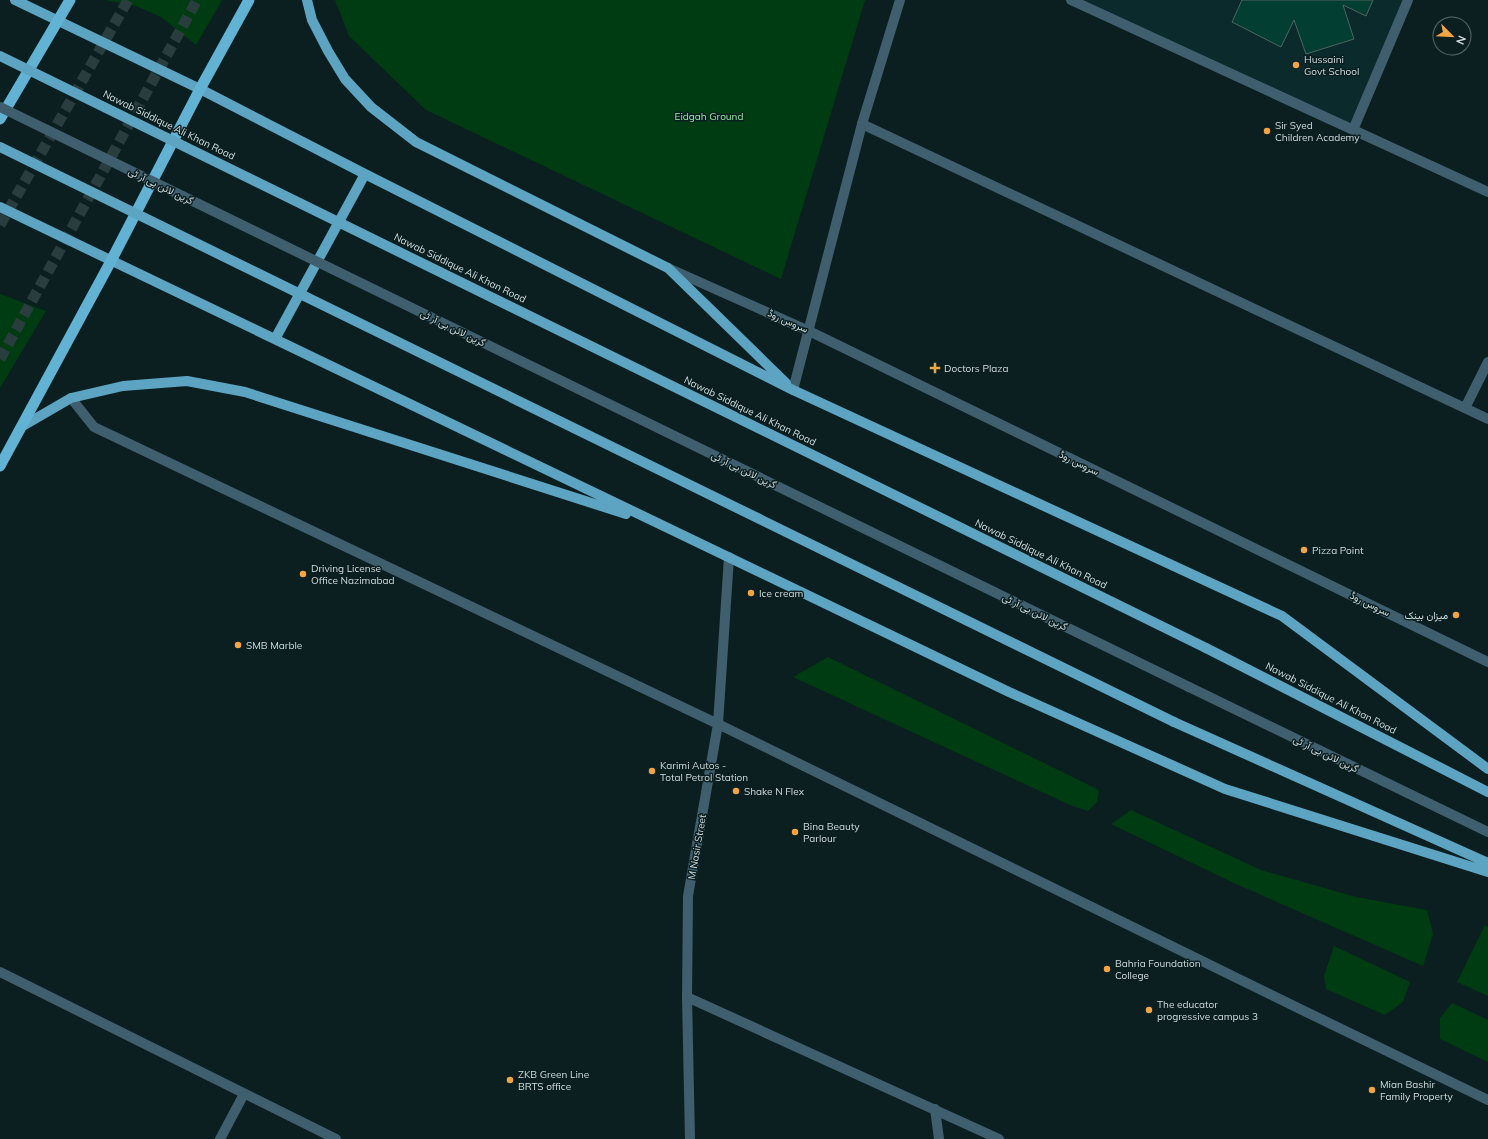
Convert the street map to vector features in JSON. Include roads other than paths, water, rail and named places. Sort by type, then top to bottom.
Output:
[{"type":"highway","points":[[0,119],[70,0]]},
{"type":"highway","points":[[0,466],[111,261],[200,89],[250,0]]},
{"type":"main road","points":[[15,0],[200,89],[365,174],[794,390],[1282,616],[1488,769]]},
{"type":"main road","points":[[307,0],[312,20],[328,51],[345,79],[371,107],[416,142],[668,268],[794,390]]},
{"type":"main road","name":"Nawab Siddique Ali Khan Road","points":[[0,56],[1206,648],[1488,792]]},
{"type":"main road","points":[[0,147],[1174,722],[1488,863]]},
{"type":"main road","points":[[275,339],[365,174]]},
{"type":"main road","points":[[0,207],[1009,692],[1225,789],[1488,872]]},
{"type":"main road","points":[[21,427],[71,398],[123,386],[187,381],[245,392],[662,526]]},
{"type":"street","points":[[794,390],[862,124],[900,0]]},
{"type":"street","points":[[1071,0],[1488,192]]},
{"type":"street","points":[[1353,130],[1408,0]]},
{"type":"street","name":"گرین لائن بی آر ٹی","points":[[0,107],[1488,832]]},
{"type":"street","points":[[862,124],[1488,419]]},
{"type":"street","name":"سروس روڈ","points":[[668,268],[808,331],[1488,662]]},
{"type":"street","points":[[1465,408],[1488,362]]},
{"type":"street","points":[[71,398],[94,427],[718,724],[1488,1100]]},
{"type":"street","name":"M Nasir Street","points":[[690,1139],[688,896],[718,724],[729,557]]},
{"type":"street","points":[[0,972],[336,1139]]},
{"type":"street","points":[[688,997],[999,1139]]},
{"type":"street","points":[[220,1139],[244,1094]]},
{"type":"street","points":[[935,1109],[938,1139]]},
{"type":"tunnel","points":[[0,225],[128,0]]},
{"type":"tunnel","points":[[0,359],[197,0]]},
{"type":"place","name":"Hussaini Govt School","points":[[1296,65]]},
{"type":"place","name":"Sir Syed Children Academy","points":[[1267,131]]},
{"type":"place","name":"Doctors Plaza","points":[[935,368]]},
{"type":"place","name":"Pizza Point","points":[[1304,550]]},
{"type":"place","name":"Driving License Office Nazimabad","points":[[303,574]]},
{"type":"place","name":"Ice cream","points":[[751,593]]},
{"type":"place","name":"میزان بینک","points":[[1456,615]]},
{"type":"place","name":"SMB Marble","points":[[238,645]]},
{"type":"place","name":"Karimi Autos - Total Petrol Station","points":[[652,771]]},
{"type":"place","name":"Shake N Flex","points":[[736,791]]},
{"type":"place","name":"Bina Beauty Parlour","points":[[795,832]]},
{"type":"place","name":"Bahria Foundation College","points":[[1107,969]]},
{"type":"place","name":"The educator progressive campus 3","points":[[1149,1010]]},
{"type":"place","name":"ZKB Green Line BRTS office","points":[[510,1080]]},
{"type":"place","name":"Mian Bashir Family Property","points":[[1372,1090]]},
{"type":"park label","name":"Eidgah Ground","points":[[709,116]]}]
